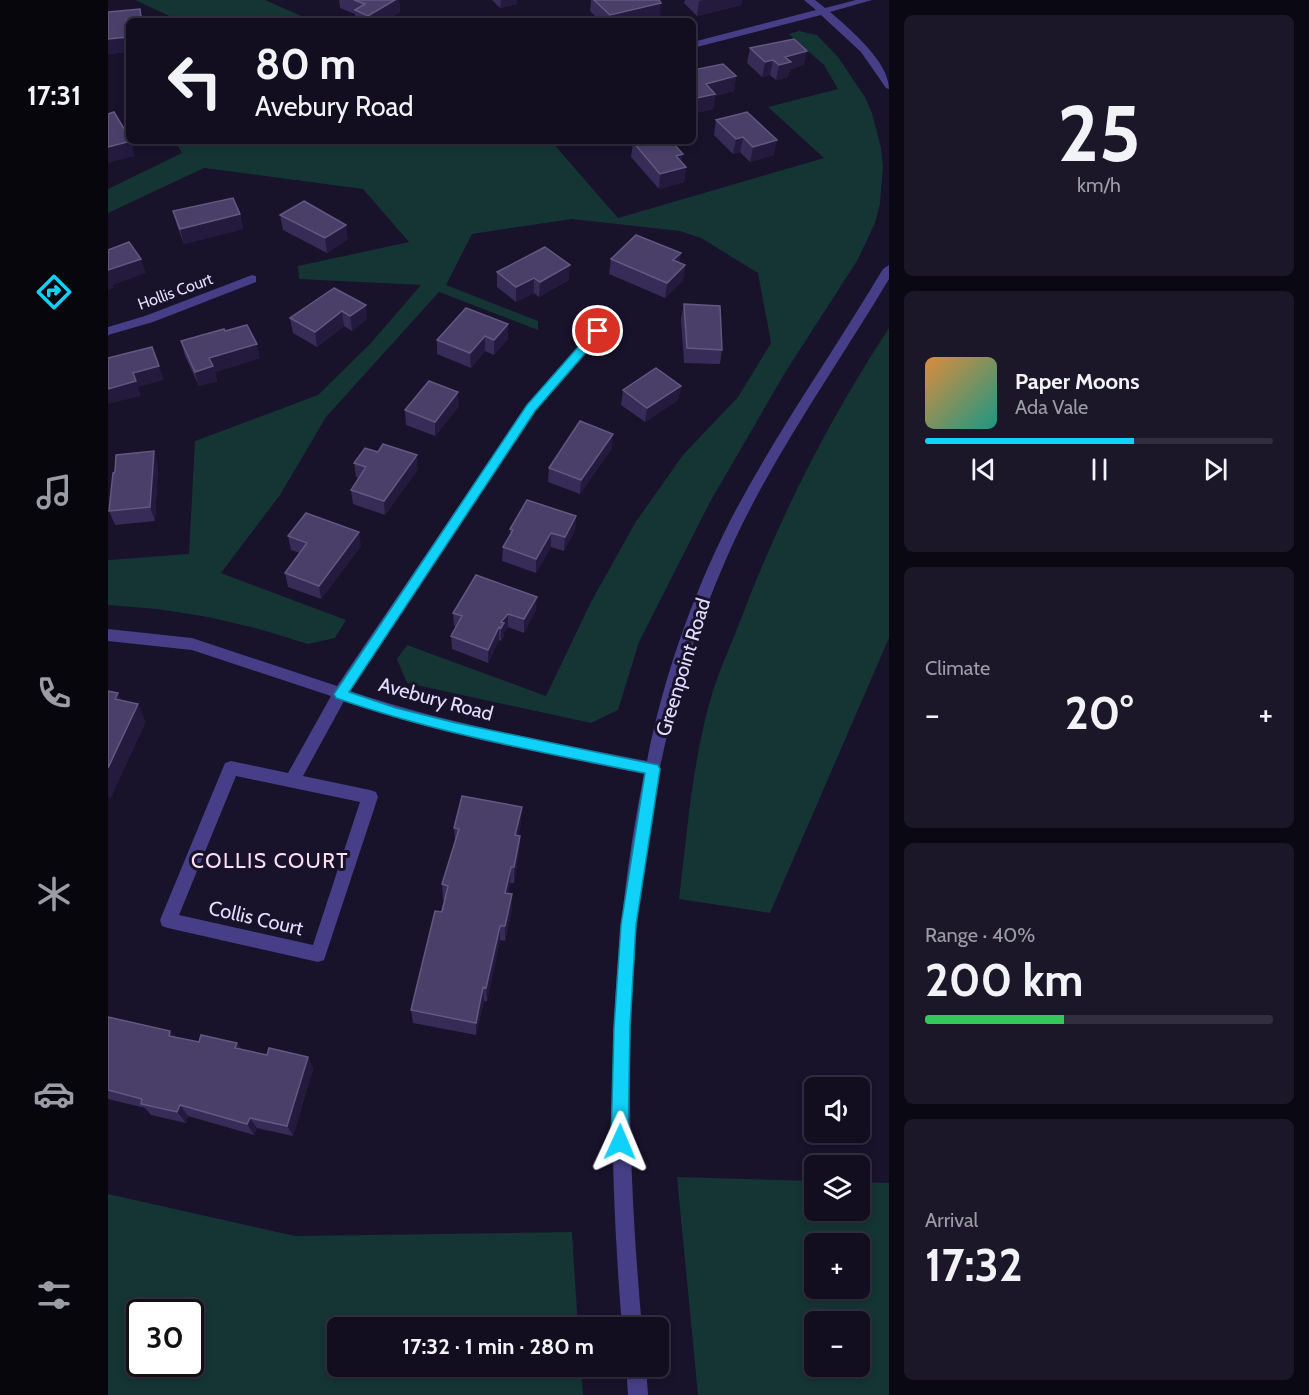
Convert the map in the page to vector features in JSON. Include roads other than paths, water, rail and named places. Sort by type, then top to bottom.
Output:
[{"type":"street","points":[[809,0],[824,11],[868,56],[889,87]]},
{"type":"street","points":[[696,44],[867,0]]},
{"type":"street","name":"Greenpoint Road","points":[[631,1317],[620,1142],[622,1027],[629,925],[652,769],[690,633],[718,560],[770,460],[853,331],[889,269]]},
{"type":"street","name":"Hollis Court","points":[[108,331],[149,319],[252,279]]},
{"type":"street","points":[[292,781],[340,694],[531,408],[598,331]]},
{"type":"street","name":"Avebury Road","points":[[108,635],[192,644],[396,713],[456,729],[652,769]]},
{"type":"street","name":"Collis Court","points":[[231,768],[292,781],[370,797],[318,954],[168,920],[231,768]]},
{"type":"street","points":[[637,1377],[638,1395]]},
{"type":"district","name":"COLLIS COURT","points":[[270,861]]}]
